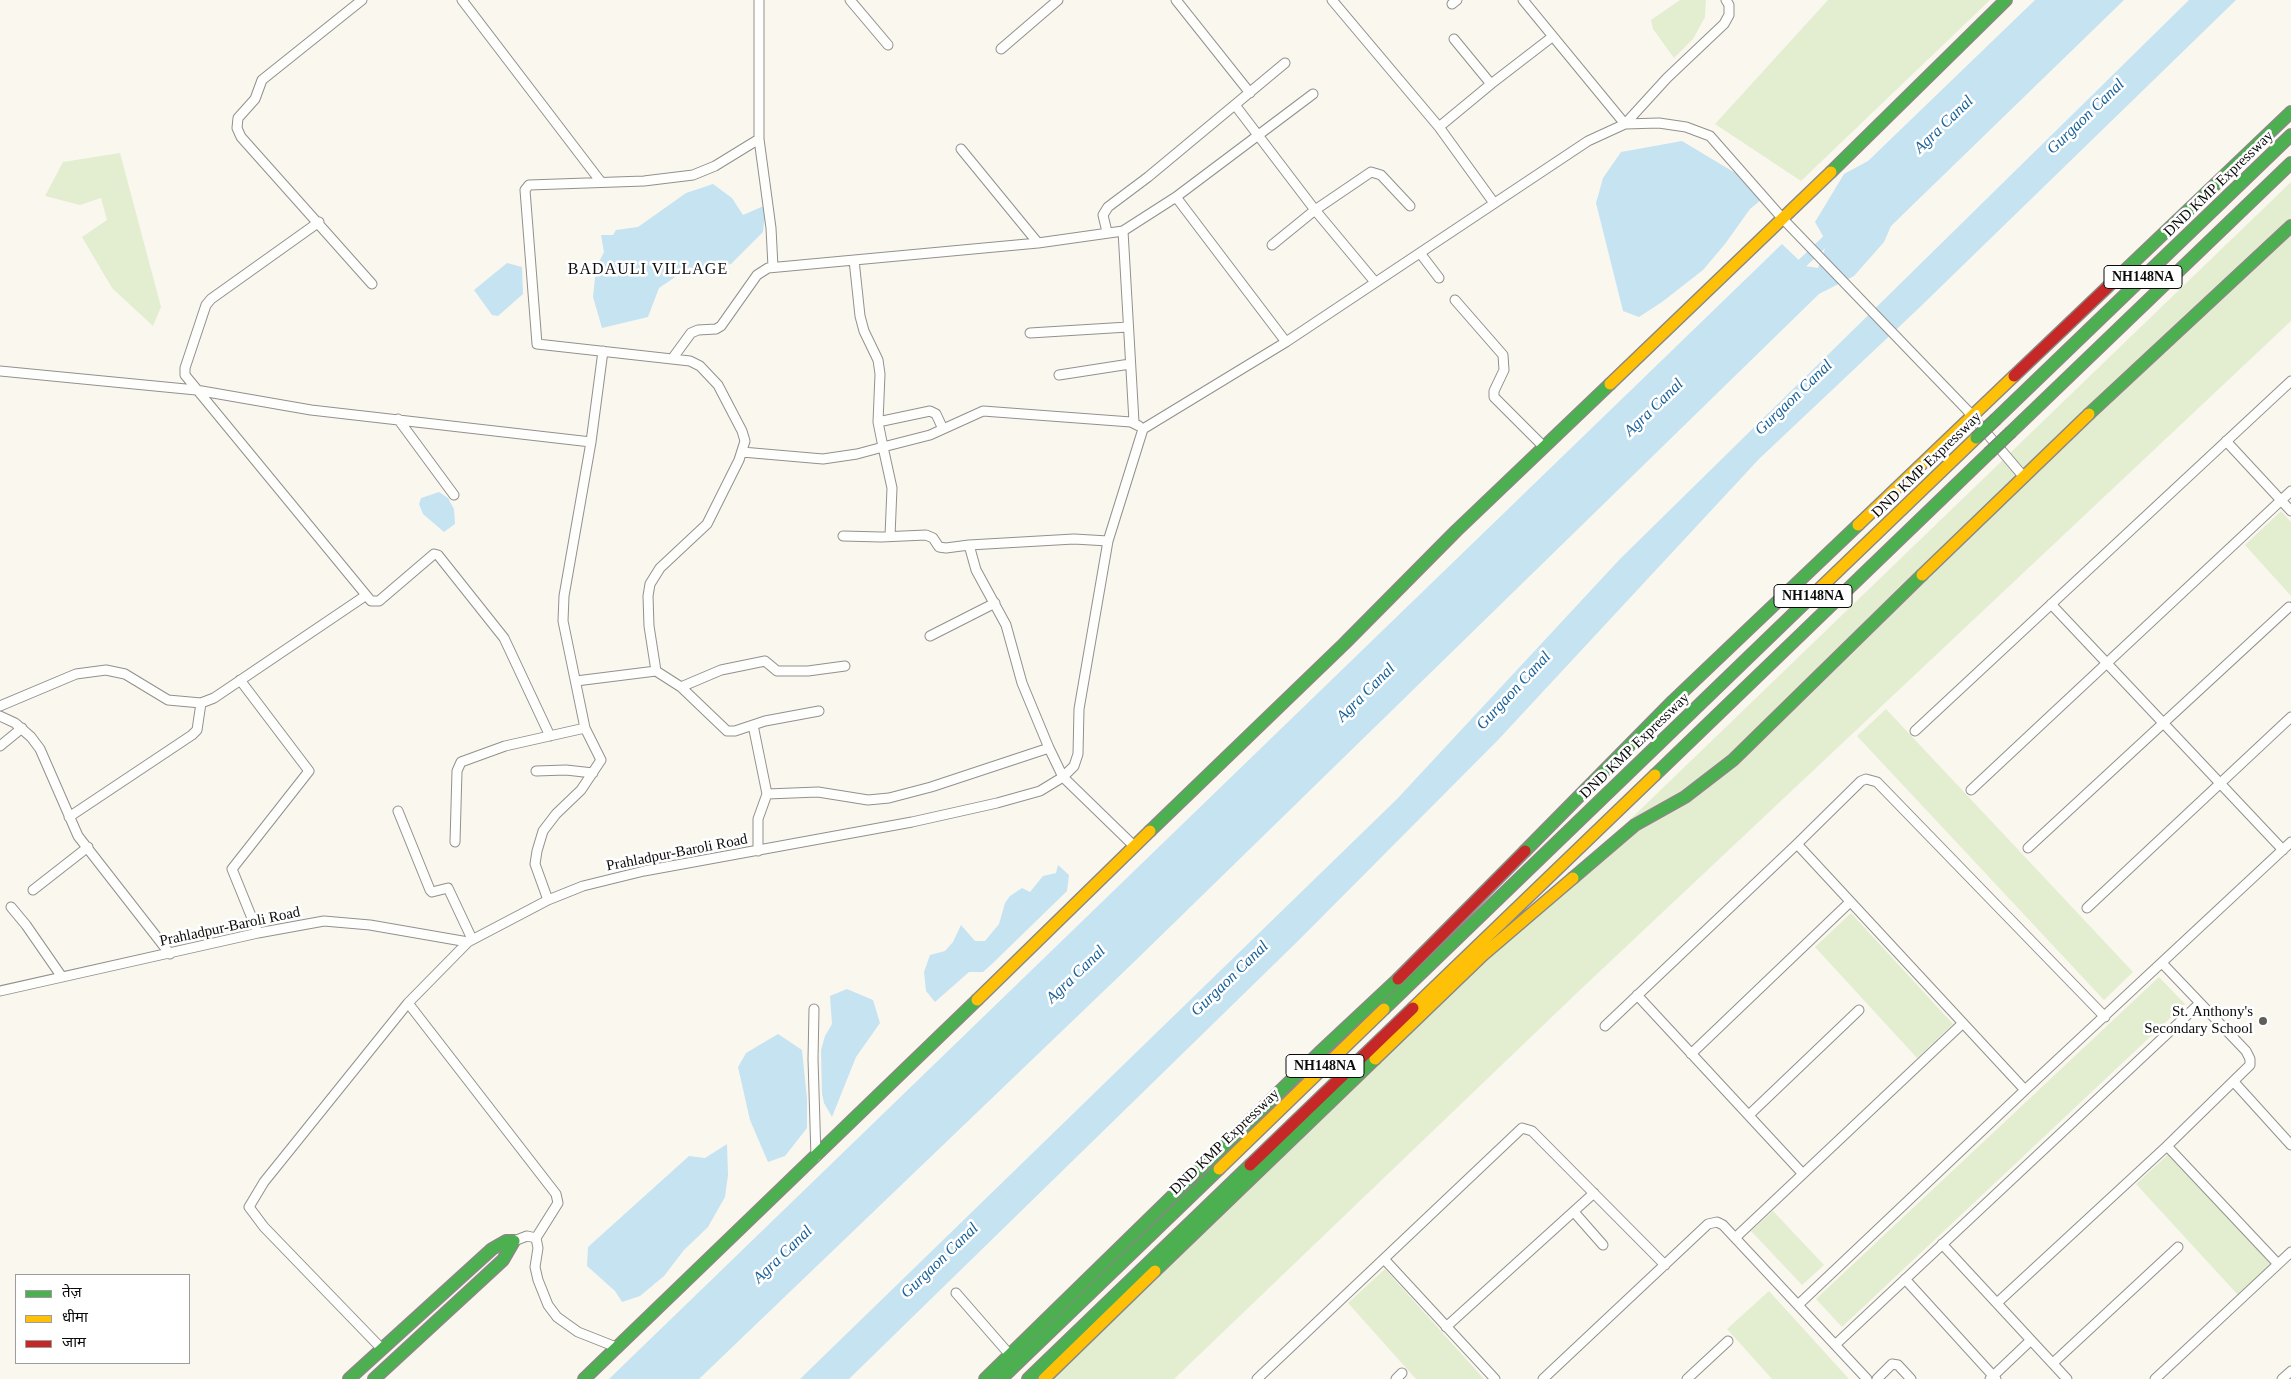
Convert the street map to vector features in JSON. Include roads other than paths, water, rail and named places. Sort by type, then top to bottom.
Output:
[{"type":"main road","points":[[584,1379],[816,1157],[1544,447],[1786,221],[2006,0]]},
{"type":"main road","points":[[985,1379],[1314,1058],[1410,968],[1673,701],[1969,412],[2291,112]]},
{"type":"main road","name":"DND KMP Expressway","points":[[1001,1379],[2291,136]]},
{"type":"main road","name":"NH148NA","points":[[1028,1379],[2291,163]]},
{"type":"main road","points":[[1044,1379],[1483,955],[1635,825],[1685,797],[1733,760],[2023,476],[2291,226]]},
{"type":"main road","points":[[349,1379],[492,1248],[506,1241],[514,1241]]},
{"type":"main road","points":[[374,1379],[503,1260],[514,1241]]},
{"type":"street","points":[[362,0],[262,80],[256,96],[237,123],[237,128],[242,137],[372,284]]},
{"type":"street","points":[[462,0],[601,182]]},
{"type":"street","points":[[759,0],[759,139],[771,228],[773,267]]},
{"type":"street","points":[[850,0],[888,46]]},
{"type":"street","points":[[1002,49],[1058,0]]},
{"type":"street","points":[[1176,0],[1250,93]]},
{"type":"street","points":[[1332,0],[1439,127],[1494,203]]},
{"type":"street","points":[[1523,0],[1625,124]]},
{"type":"street","points":[[1063,777],[1074,766],[1078,754],[1079,709],[1108,540],[1144,429],[1286,342],[1588,141],[1625,124],[1667,78],[1724,24],[1728,15],[1729,5],[1726,0]]},
{"type":"street","points":[[1439,127],[1552,37]]},
{"type":"street","points":[[1454,39],[1491,84]]},
{"type":"street","points":[[1107,232],[1103,215],[1105,210],[1148,177],[1285,63]]},
{"type":"street","points":[[672,359],[691,333],[698,330],[716,329],[721,326],[757,275],[768,268],[1038,243],[1123,231],[1176,196],[1313,94]]},
{"type":"street","points":[[1235,105],[1315,210],[1375,282]]},
{"type":"street","points":[[1625,124],[1659,124],[1686,127],[1710,136],[1786,221],[1969,412],[2023,476]]},
{"type":"street","points":[[656,672],[649,626],[648,596],[650,584],[660,568],[707,524],[742,452],[744,441],[742,430],[718,385],[700,366],[690,361],[536,342],[525,190],[529,185],[644,181],[692,175],[715,166],[759,139]]},
{"type":"street","points":[[961,149],[1038,243]]},
{"type":"street","points":[[1272,245],[1315,210],[1371,172],[1381,175],[1410,206]]},
{"type":"street","points":[[1176,196],[1286,342]]},
{"type":"street","points":[[319,222],[218,293],[206,305],[185,368],[185,375],[371,601],[379,601],[434,554],[438,555],[504,638],[550,736]]},
{"type":"street","points":[[1123,231],[1134,422]]},
{"type":"street","points":[[1420,253],[1439,278]]},
{"type":"street","points":[[854,260],[860,316],[864,330],[878,360],[880,374],[878,422],[892,488],[890,536]]},
{"type":"street","points":[[1455,300],[1503,355],[1504,370],[1494,391],[1494,397],[1544,447]]},
{"type":"street","points":[[1030,333],[1128,326]]},
{"type":"street","points":[[548,900],[536,871],[539,842],[549,822],[581,790],[602,760],[586,728],[563,621],[564,596],[591,442],[603,351]]},
{"type":"street","points":[[1059,375],[1130,364]]},
{"type":"street","points":[[0,371],[196,390],[311,410],[591,442]]},
{"type":"street","points":[[1915,731],[2291,380]]},
{"type":"street","points":[[878,422],[933,411],[943,429]]},
{"type":"street","points":[[742,452],[823,459],[857,454],[884,446],[917,440],[976,413],[988,411],[1134,422],[1144,429]]},
{"type":"street","points":[[398,419],[454,495]]},
{"type":"street","points":[[2226,441],[2291,511]]},
{"type":"street","points":[[1971,790],[2291,491]]},
{"type":"street","points":[[843,536],[926,535],[942,548],[969,544],[1074,539],[1108,540]]},
{"type":"street","points":[[969,544],[976,570],[995,603],[1011,638],[1022,683],[1063,777],[1134,846]]},
{"type":"street","points":[[0,706],[76,674],[106,670],[125,674],[168,700],[202,703],[214,698],[365,596]]},
{"type":"street","points":[[930,636],[995,603]]},
{"type":"street","points":[[2052,604],[2282,850]]},
{"type":"street","points":[[2028,848],[2289,607]]},
{"type":"street","points":[[681,688],[721,670],[765,661],[768,661],[772,668],[778,671],[808,671],[845,666]]},
{"type":"street","points":[[576,681],[656,672],[681,688],[727,731],[735,731],[765,720],[819,711]]},
{"type":"street","points":[[240,680],[309,771],[232,869],[258,933]]},
{"type":"street","points":[[69,817],[192,735],[197,730],[202,703]]},
{"type":"street","points":[[0,716],[22,728],[40,749],[78,836],[170,954]]},
{"type":"street","points":[[2087,908],[2291,717]]},
{"type":"street","points":[[753,725],[768,794],[758,819],[758,851]]},
{"type":"street","points":[[0,746],[22,728]]},
{"type":"street","points":[[455,842],[457,771],[461,762],[506,746],[586,728]]},
{"type":"street","points":[[768,794],[818,792],[868,800],[889,798],[931,787],[1049,748]]},
{"type":"street","points":[[536,771],[566,770],[593,773]]},
{"type":"street","name":"Prahladpur-Baroli Road","points":[[0,992],[258,933],[324,921],[370,924],[470,941],[548,900],[583,886],[644,871],[912,822],[1040,792],[1063,777]]},
{"type":"street","points":[[1605,1026],[1861,781],[1871,779],[1877,782],[2105,1017]]},
{"type":"street","points":[[381,1348],[264,1226],[249,1207],[264,1182],[408,1002],[470,941],[448,888],[432,892],[430,890],[398,811]]},
{"type":"street","points":[[1798,1305],[2291,842]]},
{"type":"street","points":[[1797,844],[2025,1090]]},
{"type":"street","points":[[33,890],[88,848]]},
{"type":"street","points":[[1691,1054],[1850,902]]},
{"type":"street","points":[[12,907],[62,977]]},
{"type":"street","points":[[1997,1303],[2167,1146],[2250,1065],[2250,1059],[2246,1051],[2162,964]]},
{"type":"street","points":[[1637,995],[1803,1174]]},
{"type":"street","points":[[408,1002],[556,1194],[558,1203],[536,1238]]},
{"type":"street","points":[[1835,1345],[2200,1003]]},
{"type":"street","points":[[814,1009],[813,1059],[816,1157]]},
{"type":"street","points":[[1749,1115],[1859,1010]]},
{"type":"street","points":[[1736,1238],[1963,1023]]},
{"type":"street","points":[[2234,1082],[2291,1145]]},
{"type":"street","points":[[1257,1379],[1522,1128],[1532,1131],[1665,1264]]},
{"type":"street","points":[[2167,1146],[2278,1264]]},
{"type":"street","points":[[1446,1327],[1594,1193]]},
{"type":"street","points":[[1574,1212],[1603,1245]]},
{"type":"street","points":[[1543,1379],[1712,1222],[1723,1225],[1736,1238],[1867,1379]]},
{"type":"street","points":[[514,1241],[527,1236],[536,1238]]},
{"type":"street","points":[[536,1238],[538,1242],[535,1267],[548,1305],[567,1326],[616,1347]]},
{"type":"street","points":[[1942,1244],[2067,1379]]},
{"type":"street","points":[[2053,1363],[2178,1247]]},
{"type":"street","points":[[2155,1379],[2291,1252]]},
{"type":"street","points":[[1384,1259],[1495,1379]]},
{"type":"street","points":[[1905,1279],[1993,1378],[2031,1340]]},
{"type":"street","points":[[956,1293],[1010,1355]]},
{"type":"street","points":[[1687,1379],[1728,1341]]},
{"type":"street","points":[[1877,1379],[1892,1364],[1898,1365],[1911,1379]]},
{"type":"street","points":[[2282,1379],[2291,1371]]},
{"type":"water","points":[[2035,0],[2124,0],[1891,226],[1884,242],[1854,276],[1819,294],[1134,962],[699,1379],[609,1379],[1782,244],[1805,266],[1818,268],[1827,243],[1815,222],[1844,174],[1868,161]]},
{"type":"water","name":"Gurgaon Canal","points":[[2189,0],[2236,0],[1919,308],[1759,459],[1498,740],[1299,940],[849,1379],[800,1379],[1397,799],[1620,559]]},
{"type":"water","points":[[1682,141],[1747,180],[1766,196],[1750,209],[1725,244],[1703,270],[1662,302],[1639,317],[1623,311],[1596,203],[1603,178],[1621,152]]},
{"type":"water","points":[[713,184],[732,198],[743,215],[766,205],[763,232],[731,264],[697,271],[690,267],[659,288],[648,317],[602,328],[593,297],[596,268],[604,252],[601,235],[613,235],[616,230],[638,227],[686,193]]},
{"type":"water","points":[[507,263],[522,267],[523,294],[498,316],[492,315],[474,290]]},
{"type":"water","points":[[439,492],[448,498],[454,509],[455,524],[444,532],[423,514],[419,504],[421,498]]},
{"type":"water","points":[[1058,865],[1069,875],[1067,891],[983,972],[969,972],[935,1002],[926,991],[924,972],[930,955],[945,951],[953,942],[961,925],[975,941],[985,941],[999,924],[1005,903],[1010,896],[1022,888],[1030,892],[1043,876],[1056,873]]},
{"type":"water","points":[[847,989],[873,1000],[880,1023],[856,1057],[832,1117],[824,1103],[822,1094],[821,1050],[825,1036],[832,1024],[830,996]]},
{"type":"water","points":[[778,1034],[802,1050],[807,1099],[807,1128],[785,1156],[768,1162],[750,1120],[738,1067],[746,1053]]},
{"type":"water","points":[[727,1144],[728,1175],[725,1197],[708,1227],[684,1250],[664,1276],[640,1296],[622,1302],[615,1291],[587,1266],[588,1247],[689,1156],[705,1158]]},
{"type":"waterway","name":"Agra Canal","points":[[1793,272],[1835,232]]},
{"type":"place","name":"St. Anthony's Secondary School","points":[[2263,1021]]},
{"type":"district","name":"BADAULI VILLAGE","points":[[648,270]]}]
